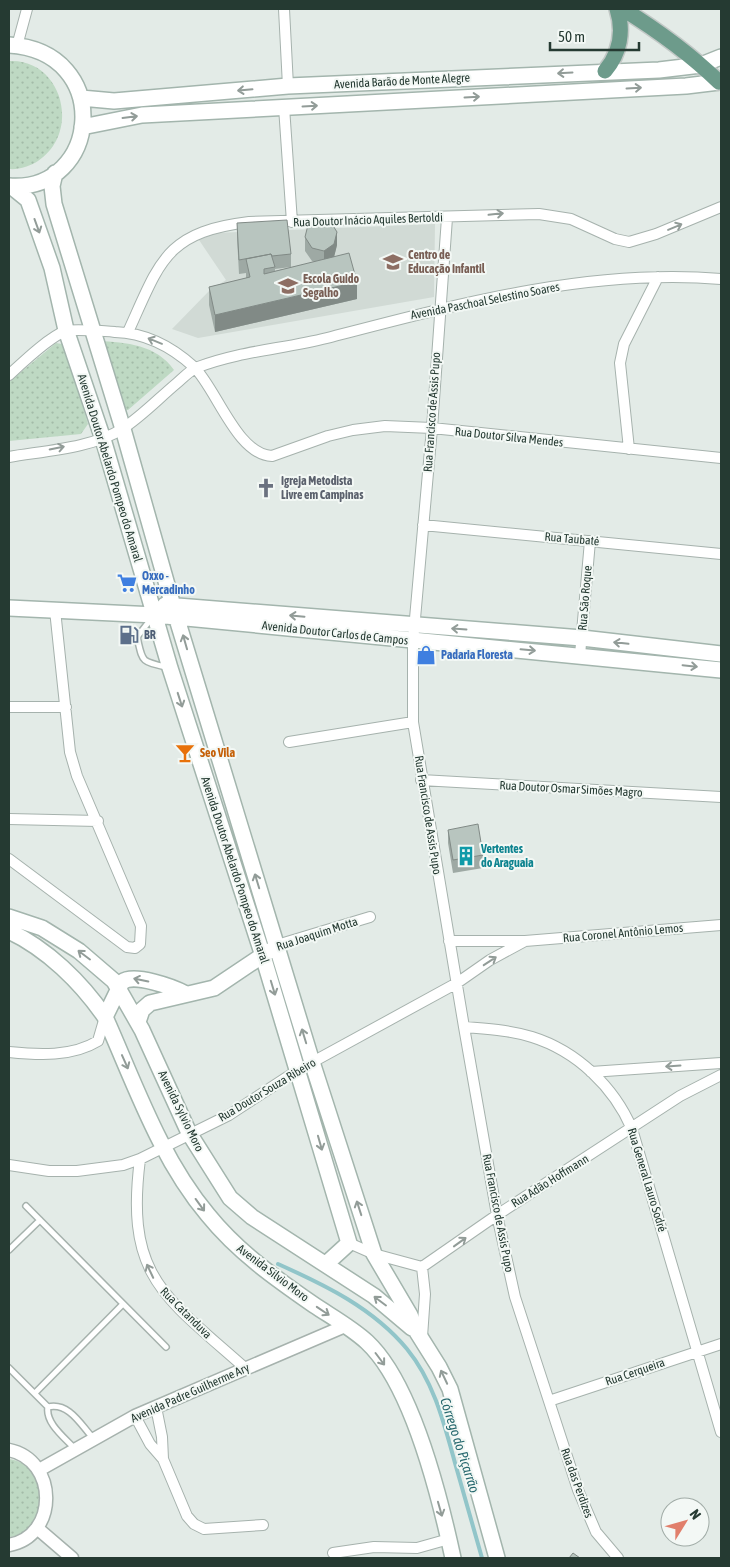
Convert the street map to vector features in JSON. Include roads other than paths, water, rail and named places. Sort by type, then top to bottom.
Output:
[{"type":"main road","points":[[605,71],[613,62],[620,44],[622,23],[617,9]]},
{"type":"main road","points":[[623,9],[651,26],[701,64],[720,82]]},
{"type":"main road","points":[[10,187],[34,184],[55,173],[73,154],[81,136],[84,117],[81,98],[74,80],[63,66],[50,55],[34,48],[13,45]]},
{"type":"main road","name":"Avenida Barão de Monte Alegre","points":[[81,98],[103,101],[131,100],[288,86],[659,70],[701,64],[721,56]]},
{"type":"main road","name":"Avenida Barão de Monte Alegre","points":[[82,127],[142,115],[686,86],[720,82]]},
{"type":"main road","name":"Avenida Doutor Abelardo Pompeo do Amaral","points":[[55,173],[52,186],[54,204],[175,612],[312,1062],[374,1254],[450,1389],[497,1558]]},
{"type":"main road","name":"Avenida Doutor Abelardo Pompeo do Amaral","points":[[10,187],[28,200],[52,268],[66,330],[103,439],[170,668],[263,956],[349,1244]]},
{"type":"main road","name":"Avenida Doutor Carlos de Campos","points":[[9,600],[153,609],[413,641],[580,655],[721,670]]},
{"type":"main road","name":"Avenida Doutor Carlos de Campos","points":[[9,608],[55,610],[153,609]]},
{"type":"main road","name":"Avenida Doutor Carlos de Campos","points":[[175,612],[415,625],[582,638],[721,654]]},
{"type":"main road","points":[[200,765],[220,760]]},
{"type":"main road","name":"Avenida Sylvio Moro","points":[[9,916],[42,928],[79,951],[100,966],[119,988],[138,1022],[189,1133],[230,1198],[252,1217],[374,1296],[420,1336]]},
{"type":"main road","name":"Avenida Silvio Moro","points":[[9,931],[22,937],[78,983],[105,1017],[163,1147],[198,1202],[234,1244],[271,1275],[345,1326],[373,1350],[384,1363],[407,1404],[416,1426],[453,1558]]},
{"type":"main road","name":"Rua Joaquim Motta","points":[[138,1022],[142,1010],[150,1003],[163,998],[187,995],[214,988],[277,946]]},
{"type":"main road","points":[[105,1017],[119,988],[127,979],[138,978],[187,995]]},
{"type":"main road","points":[[326,1264],[349,1244]]},
{"type":"street","points":[[13,45],[27,9]]},
{"type":"street","points":[[284,9],[288,86]]},
{"type":"street","points":[[284,107],[292,222]]},
{"type":"street","name":"Rua Doutor Inácio Aquiles Bertoldi","points":[[128,332],[159,266],[172,250],[190,237],[217,226],[249,222],[447,218],[507,213],[539,214],[572,219],[615,239],[628,242],[656,234],[721,207]]},
{"type":"street","name":"Rua Francisco de Assis Pupo","points":[[447,218],[432,428],[413,641],[413,722],[421,780],[497,1215],[515,1297],[549,1401]]},
{"type":"street","points":[[629,449],[620,363],[624,344],[658,277]]},
{"type":"street","name":"Avenida Paschoal Selestino Soares","points":[[9,457],[103,439],[122,429],[195,368],[235,354],[324,338],[440,308],[577,284],[658,277],[721,280]]},
{"type":"street","points":[[9,375],[37,350],[66,330],[128,332],[166,345],[195,368]]},
{"type":"street","name":"Rua Doutor Silva Mendes","points":[[195,368],[236,428],[252,448],[265,456],[272,456],[328,436],[353,430],[385,426],[432,428],[721,458]]},
{"type":"street","name":"Rua Taubaté","points":[[423,525],[721,554]]},
{"type":"street","name":"Rua São Roque","points":[[580,655],[590,541]]},
{"type":"street","points":[[9,859],[127,947],[134,948],[140,944],[141,926],[98,821],[77,776],[70,752],[55,610]]},
{"type":"street","points":[[9,707],[66,707]]},
{"type":"street","points":[[289,742],[413,722]]},
{"type":"street","name":"Rua Doutor Osmar Simões Magro","points":[[421,780],[721,797]]},
{"type":"street","points":[[9,820],[98,821]]},
{"type":"street","name":"Rua Joaquim Motta","points":[[277,946],[370,917]]},
{"type":"street","name":"Rua Coronel Antônio Lemos","points":[[449,941],[525,941],[721,925]]},
{"type":"street","name":"Rua Coronel Antônio Lemos","points":[[457,983],[490,960],[525,941]]},
{"type":"street","name":"Rua Doutor Souza Ribeiro","points":[[9,1165],[49,1171],[77,1171],[116,1166],[140,1159],[189,1133],[230,1115],[298,1070],[457,983]]},
{"type":"street","points":[[9,1052],[47,1054],[90,1046],[98,1041],[105,1017]]},
{"type":"street","name":"Rua General Lauro Sodré","points":[[464,1026],[508,1031],[534,1038],[577,1060],[591,1072],[624,1109],[632,1129],[721,1432]]},
{"type":"street","points":[[591,1072],[721,1063]]},
{"type":"street","name":"Rua Adão Hoffmann","points":[[422,1267],[497,1215],[680,1096],[721,1074]]},
{"type":"street","name":"Rua Catanduva","points":[[140,1159],[136,1194],[136,1216],[141,1248],[148,1269],[164,1293],[244,1368]]},
{"type":"street","points":[[349,1244],[374,1254],[422,1267],[425,1294],[420,1336]]},
{"type":"street","name":"Avenida Padre Guilherme Ary","points":[[39,1470],[135,1416],[345,1326]]},
{"type":"street","name":"Rua Cerqueira","points":[[549,1401],[721,1344]]},
{"type":"street","name":"Rua das Perdizes","points":[[549,1401],[578,1490],[596,1532],[618,1558]]},
{"type":"street","points":[[156,1407],[162,1437],[163,1459]]},
{"type":"street","points":[[135,1416],[150,1444],[163,1459],[187,1516],[194,1524],[204,1529],[263,1525]]},
{"type":"street","points":[[9,1450],[29,1459],[39,1470],[45,1482],[47,1506],[37,1528],[27,1538],[9,1545]]},
{"type":"street","points":[[37,1528],[72,1558]]},
{"type":"street","points":[[333,1553],[374,1547],[417,1548],[449,1539]]},
{"type":"lane","points":[[153,609],[137,637],[143,659],[145,662],[170,668]]},
{"type":"lane","points":[[26,1206],[166,1348]]},
{"type":"lane","points":[[9,1250],[40,1220]]},
{"type":"lane","points":[[35,1394],[123,1304]]},
{"type":"lane","points":[[9,1368],[48,1407],[61,1406],[67,1410],[93,1438]]},
{"type":"lane","points":[[48,1407],[47,1412],[52,1424],[74,1449]]},
{"type":"waterway","name":"Córrego do Piçarrão","points":[[278,1264],[331,1289],[364,1310],[394,1334],[407,1349],[424,1375],[437,1403],[482,1558]]},
{"type":"place","name":"Centro de Educação Infantil","points":[[393,262]]},
{"type":"place","name":"Escola Guido Segalho","points":[[288,286]]},
{"type":"place","name":"Igreja Metodista Livre em Campinas","points":[[266,488]]},
{"type":"place","name":"Oxxo - Mercadinho","points":[[127,583]]},
{"type":"place","name":"BR","points":[[129,635]]},
{"type":"place","name":"Padaria Floresta","points":[[426,655]]},
{"type":"place","name":"Seo Vila","points":[[185,753]]},
{"type":"place","name":"Vertentes do Araguaia","points":[[466,856]]}]
